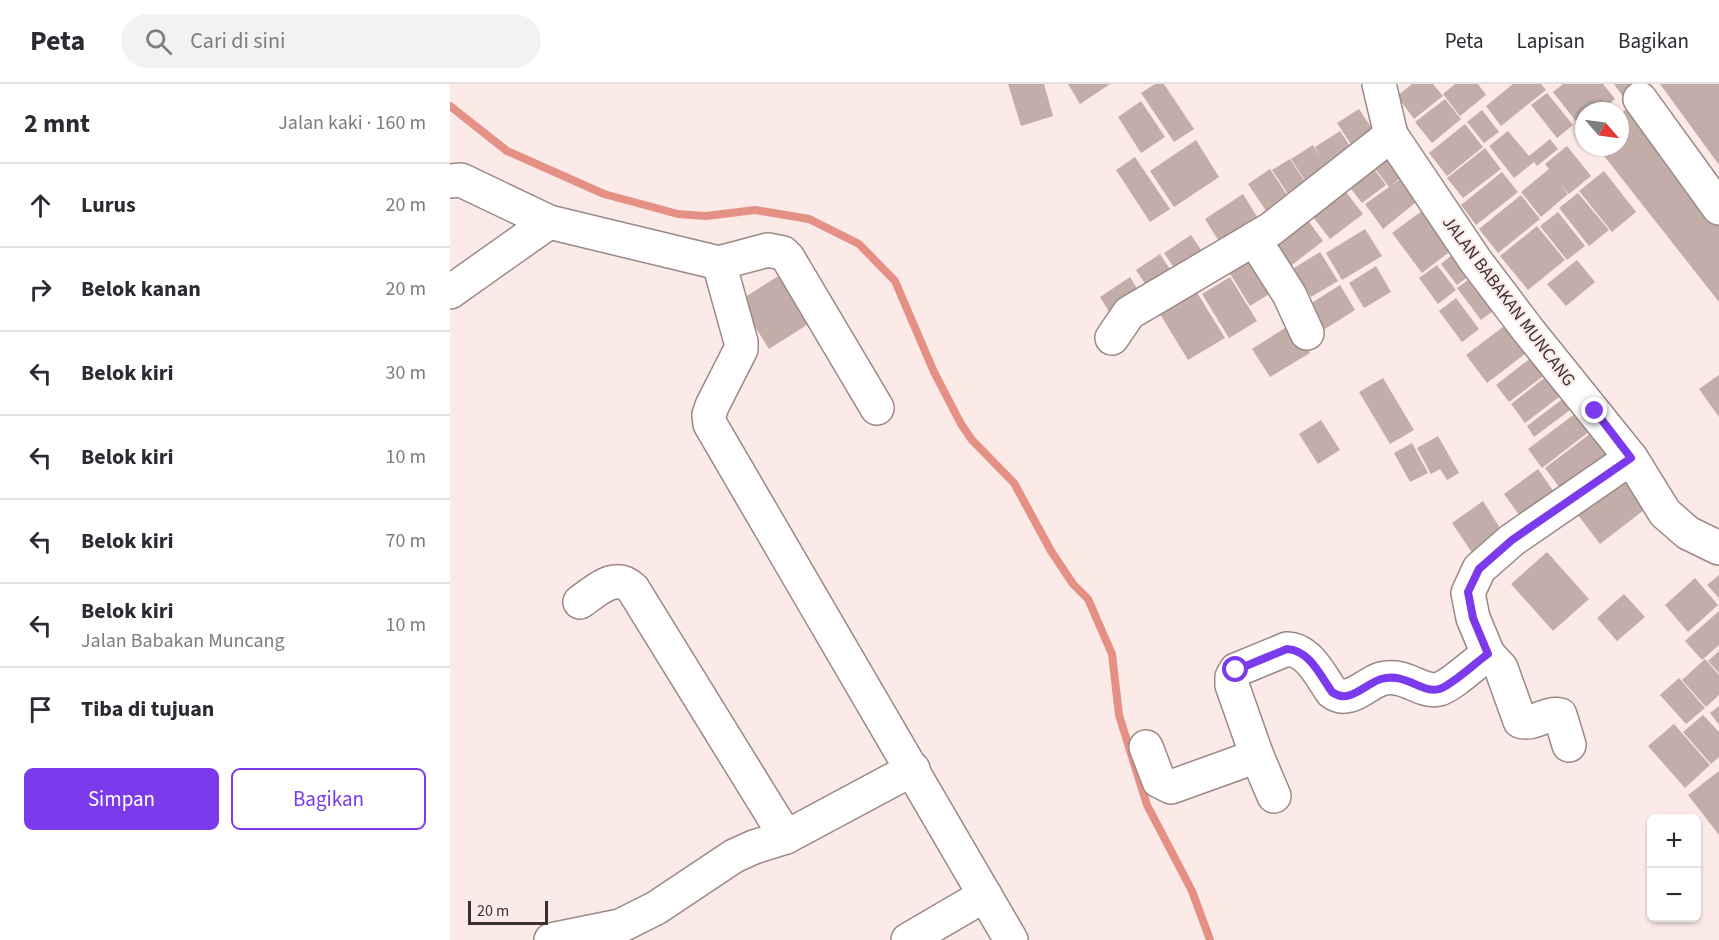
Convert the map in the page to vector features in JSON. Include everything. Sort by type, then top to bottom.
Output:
[{"type":"street","name":"JALAN BABAKAN MUNCANG","points":[[1379,84],[1391,135],[1475,260],[1631,458],[1665,513],[1688,533],[1719,548]]},
{"type":"street","points":[[1640,99],[1719,208]]},
{"type":"street","points":[[1112,338],[1129,313],[1271,229],[1391,135]]},
{"type":"street","points":[[450,181],[461,180],[549,222],[719,263],[768,250],[783,253],[876,408]]},
{"type":"street","points":[[450,292],[549,222]]},
{"type":"street","points":[[1254,239],[1289,294],[1307,333]]},
{"type":"street","points":[[719,263],[741,349],[712,406],[709,415],[710,424],[1011,940]]},
{"type":"street","points":[[1569,745],[1560,716],[1554,714],[1526,724],[1520,721],[1501,668],[1488,654],[1473,618],[1468,592],[1479,569],[1512,540],[1631,458]]},
{"type":"street","points":[[580,602],[609,582],[620,581],[633,588],[786,837]]},
{"type":"street","points":[[1274,796],[1232,685],[1232,677],[1236,670],[1287,649],[1296,650],[1305,654],[1332,692],[1344,697],[1381,679],[1399,677],[1431,690],[1441,689],[1488,654]]},
{"type":"street","points":[[1146,747],[1159,781],[1171,787],[1257,756]]},
{"type":"street","points":[[551,940],[620,926],[656,908],[734,856],[786,837],[913,769]]},
{"type":"street","points":[[908,940],[986,895]]},
{"type":"building","points":[[1008,84],[1044,84],[1053,116],[1021,126]]},
{"type":"building","points":[[1068,84],[1110,84],[1080,104]]},
{"type":"building","points":[[1155,84],[1164,84],[1194,129],[1174,142],[1141,93]]},
{"type":"building","points":[[1412,84],[1433,84],[1443,96],[1414,119],[1397,96]]},
{"type":"building","points":[[1455,84],[1478,84],[1486,95],[1460,116],[1443,94]]},
{"type":"building","points":[[1513,84],[1541,84],[1546,90],[1501,126],[1486,106]]},
{"type":"building","points":[[1563,84],[1603,84],[1615,99],[1612,102],[1575,102],[1575,120],[1553,92]]},
{"type":"building","points":[[1614,84],[1641,84],[1624,98]]},
{"type":"building","points":[[1660,84],[1719,84],[1719,165],[1671,99]]},
{"type":"building","points":[[1547,93],[1573,125],[1557,138],[1531,105]]},
{"type":"building","points":[[1445,99],[1461,119],[1432,143],[1415,122]]},
{"type":"building","points":[[1141,101],[1165,137],[1141,153],[1118,117]]},
{"type":"building","points":[[1359,109],[1380,141],[1358,155],[1337,123]]},
{"type":"building","points":[[1629,109],[1719,224],[1719,302],[1604,156],[1629,156]]},
{"type":"building","points":[[1482,110],[1499,132],[1484,143],[1467,122]]},
{"type":"building","points":[[1465,124],[1483,147],[1447,176],[1429,153]]},
{"type":"building","points":[[1340,131],[1358,158],[1312,191],[1291,159],[1313,145],[1320,157],[1315,147]]},
{"type":"building","points":[[1508,131],[1529,156],[1550,139],[1558,149],[1537,166],[1534,162],[1514,178],[1489,146]]},
{"type":"building","points":[[1196,140],[1219,177],[1174,207],[1150,171]]},
{"type":"building","points":[[1567,146],[1591,176],[1569,194],[1560,184],[1568,194],[1541,217],[1521,192],[1549,169],[1545,164]]},
{"type":"building","points":[[1485,148],[1501,169],[1463,198],[1447,178]]},
{"type":"building","points":[[1393,152],[1408,172],[1389,187],[1374,167]]},
{"type":"building","points":[[1135,157],[1170,209],[1150,222],[1116,170]]},
{"type":"building","points":[[1290,159],[1311,191],[1294,203],[1272,170]]},
{"type":"building","points":[[1372,166],[1386,185],[1362,203],[1348,185]]},
{"type":"building","points":[[1270,169],[1295,207],[1273,221],[1248,184]]},
{"type":"building","points":[[1604,171],[1636,212],[1612,232],[1579,191]]},
{"type":"building","points":[[1502,172],[1518,192],[1476,225],[1461,205]]},
{"type":"building","points":[[1409,173],[1426,194],[1383,229],[1365,204]]},
{"type":"building","points":[[1346,192],[1363,214],[1330,239],[1313,217]]},
{"type":"building","points":[[1578,193],[1609,230],[1589,246],[1559,208]]},
{"type":"building","points":[[1243,194],[1261,223],[1223,248],[1205,219]]},
{"type":"building","points":[[1521,195],[1540,219],[1498,253],[1479,229]]},
{"type":"building","points":[[1426,208],[1456,247],[1422,273],[1392,233]]},
{"type":"building","points":[[1558,212],[1585,246],[1567,260],[1540,226]]},
{"type":"building","points":[[1307,219],[1323,241],[1288,268],[1272,246]]},
{"type":"building","points":[[1537,226],[1565,260],[1528,290],[1500,256]]},
{"type":"building","points":[[1365,229],[1382,256],[1342,280],[1326,253]]},
{"type":"building","points":[[1191,235],[1208,260],[1181,278],[1164,253]]},
{"type":"building","points":[[1459,249],[1476,271],[1457,285],[1441,264]]},
{"type":"building","points":[[1254,250],[1277,289],[1250,306],[1226,267]]},
{"type":"building","points":[[1320,252],[1338,281],[1311,297],[1294,268]]},
{"type":"building","points":[[1160,254],[1175,277],[1151,293],[1136,270]]},
{"type":"building","points":[[1577,260],[1595,282],[1566,306],[1547,284]]},
{"type":"building","points":[[1437,265],[1456,290],[1438,304],[1419,278]]},
{"type":"building","points":[[1376,266],[1391,292],[1364,308],[1349,283]]},
{"type":"building","points":[[1479,272],[1504,303],[1481,320],[1457,288]]},
{"type":"building","points":[[783,273],[813,321],[769,349],[739,301]]},
{"type":"building","points":[[1130,277],[1143,298],[1113,318],[1100,297]]},
{"type":"building","points":[[1230,277],[1257,321],[1229,338],[1202,294]]},
{"type":"building","points":[[1340,285],[1355,310],[1325,329],[1310,304]]},
{"type":"building","points":[[1196,291],[1225,338],[1188,360],[1160,314]]},
{"type":"building","points":[[1456,298],[1479,329],[1462,342],[1439,311]]},
{"type":"building","points":[[1512,320],[1533,348],[1487,383],[1466,355]]},
{"type":"building","points":[[1291,324],[1310,353],[1270,377],[1252,349]]},
{"type":"building","points":[[1537,353],[1550,371],[1509,402],[1496,385]]},
{"type":"building","points":[[1552,372],[1567,391],[1525,423],[1511,404]]},
{"type":"building","points":[[1719,375],[1719,417],[1699,389]]},
{"type":"building","points":[[1383,378],[1414,430],[1390,444],[1359,392]]},
{"type":"building","points":[[1569,394],[1578,404],[1534,437],[1527,426]]},
{"type":"building","points":[[1576,413],[1590,431],[1542,468],[1528,449]]},
{"type":"building","points":[[1321,420],[1340,450],[1318,464],[1299,434]]},
{"type":"building","points":[[1591,433],[1611,460],[1565,495],[1545,468]]},
{"type":"building","points":[[1438,436],[1459,473],[1447,480],[1440,469],[1431,474],[1417,448]]},
{"type":"building","points":[[1412,443],[1428,473],[1410,482],[1394,453]]},
{"type":"building","points":[[1538,469],[1556,495],[1522,519],[1504,494]]},
{"type":"building","points":[[1626,478],[1648,507],[1600,544],[1578,515]]},
{"type":"building","points":[[1483,501],[1507,539],[1477,560],[1452,523]]},
{"type":"building","points":[[1547,552],[1589,599],[1553,631],[1511,584]]},
{"type":"building","points":[[1719,575],[1719,598],[1707,585]]},
{"type":"building","points":[[1695,578],[1718,605],[1688,632],[1665,605]]},
{"type":"building","points":[[1624,594],[1645,617],[1617,641],[1597,618]]},
{"type":"building","points":[[1719,611],[1719,645],[1702,660],[1685,641]]},
{"type":"building","points":[[1719,651],[1719,673],[1708,661]]},
{"type":"building","points":[[1705,659],[1719,675],[1719,695],[1706,707],[1682,680]]},
{"type":"building","points":[[1679,678],[1705,708],[1686,724],[1660,695]]},
{"type":"building","points":[[1719,706],[1719,725],[1710,713]]},
{"type":"building","points":[[1703,715],[1719,732],[1719,757],[1711,764],[1683,732]]},
{"type":"building","points":[[1674,724],[1710,765],[1685,788],[1648,746]]},
{"type":"building","points":[[1719,771],[1719,835],[1688,795]]},
{"type":"waterway","points":[[450,106],[507,151],[604,194],[678,214],[706,216],[755,210],[809,219],[859,244],[895,281],[934,372],[961,424],[972,440],[1014,483],[1051,551],[1073,584],[1088,599],[1112,654],[1119,715],[1147,805],[1192,891],[1210,940]]},
{"type":"route","points":[[1236,670],[1287,649],[1305,654],[1337,696],[1344,697],[1381,679],[1399,677],[1431,690],[1441,689],[1488,654],[1473,618],[1468,592],[1479,569],[1512,540],[1631,458],[1595,411]]}]
